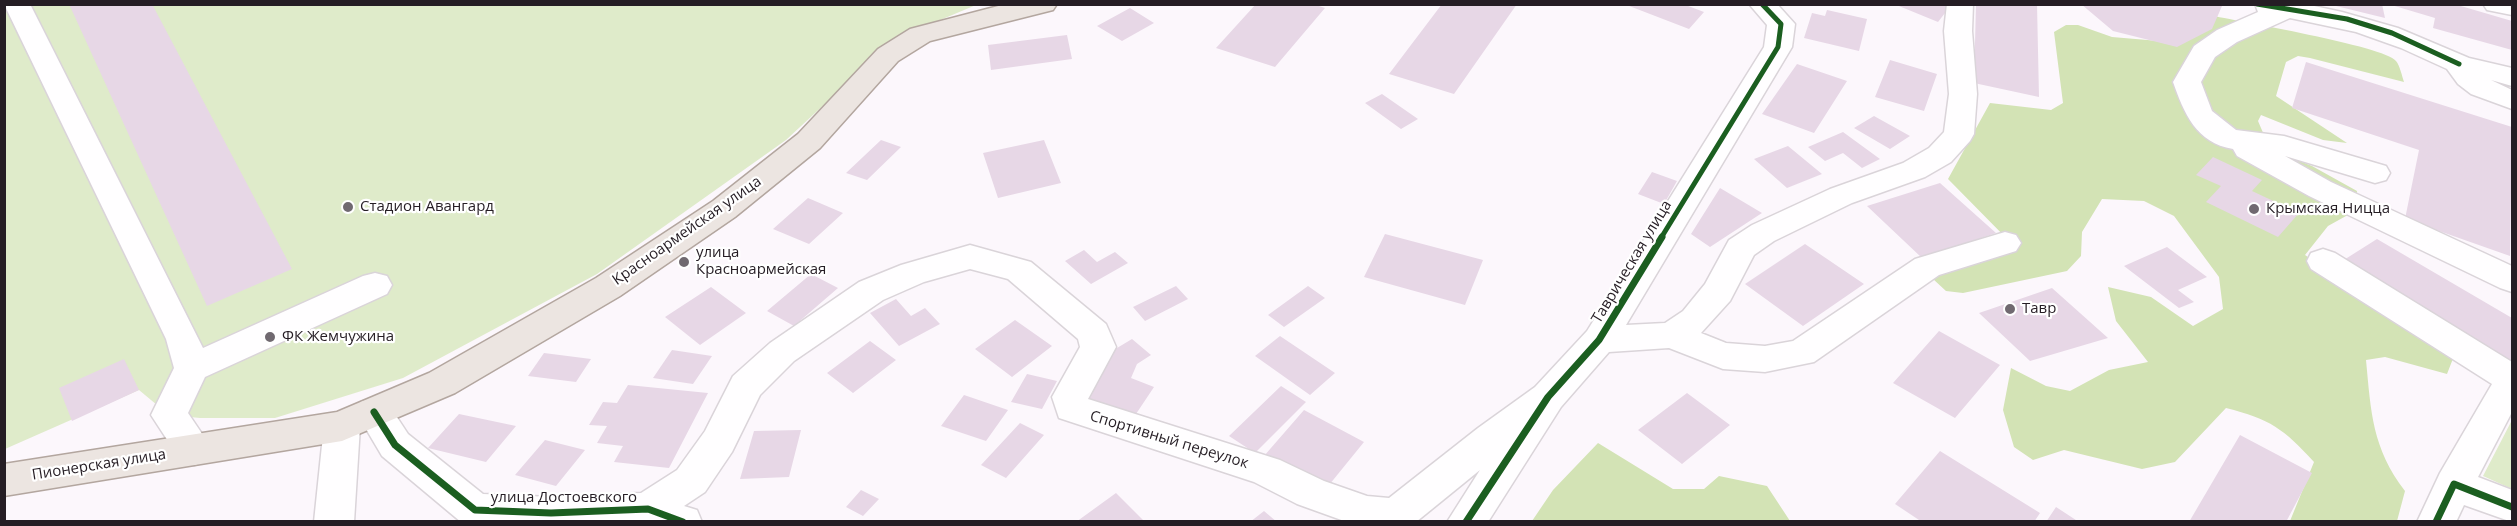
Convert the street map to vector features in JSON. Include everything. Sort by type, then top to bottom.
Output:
[{"type":"main road","name":"Красноармейская улица","points":[[358,419],[442,383],[608,287],[724,209],[809,141],[888,56],[920,34],[1044,4]]},
{"type":"main road","name":"Пионерская улица","points":[[4,480],[194,450],[358,419]]},
{"type":"street","points":[[16,4],[183,339],[192,368]]},
{"type":"street","name":"Таврическая улица","points":[[1466,521],[1548,397],[1599,340],[1778,47],[1781,24],[1762,4]]},
{"type":"street","points":[[1672,335],[1695,320],[1718,292],[1741,248],[1763,233],[1841,196],[1914,170],[1940,155],[1959,134],[1963,94],[1958,31],[1960,4]]},
{"type":"street","points":[[2257,4],[2347,19],[2392,33],[2459,64],[2512,77]]},
{"type":"street","points":[[2496,4],[2512,7]]},
{"type":"street","points":[[2287,9],[2227,36],[2204,52],[2187,82],[2199,115],[2227,138],[2320,189],[2512,280]]},
{"type":"street","points":[[2459,64],[2463,75],[2482,87],[2512,100]]},
{"type":"street","points":[[2227,138],[2284,146],[2375,173]]},
{"type":"street","points":[[1672,335],[1723,356],[1765,359],[1802,353],[1927,267],[2005,243]]},
{"type":"street","name":"Спортивный переулок","points":[[665,515],[719,441],[746,386],[782,352],[871,291],[913,273],[970,257],[1019,270],[1094,333],[1098,346],[1070,397],[1072,408],[1267,471],[1311,494],[1367,512],[1392,515],[1409,507],[1508,425],[1548,397]]},
{"type":"street","points":[[2322,261],[2512,380],[2454,484],[2436,522]]},
{"type":"street","points":[[194,450],[169,415],[192,368],[375,285]]},
{"type":"street","name":"Таврическая улица","points":[[1599,340],[1672,335]]},
{"type":"street","points":[[334,522],[358,419]]},
{"type":"street","name":"улица Достоевского","points":[[358,419],[395,444],[475,510],[665,515]]},
{"type":"street","points":[[2454,484],[2512,507]]},
{"type":"green space","name":"Стадион Авангард","points":[[5,5],[976,5],[895,39],[786,140],[597,274],[403,378],[275,418],[200,418],[169,415],[139,390],[5,449]]},
{"type":"green space","points":[[2209,15],[2366,48],[2386,55],[2396,61],[2400,68],[2404,82],[2310,58],[2298,56],[2286,62],[2276,96],[2347,143],[2323,140],[2261,115],[2258,121],[2270,149],[2312,166],[2357,191],[2355,211],[2328,226],[2305,255],[2454,356],[2447,374],[2385,357],[2366,360],[2372,413],[2379,444],[2394,475],[2405,491],[2397,521],[2290,521],[2314,462],[2285,433],[2254,416],[2226,408],[2175,462],[2142,469],[2064,450],[2033,460],[2014,447],[2003,410],[2011,368],[2046,386],[2070,391],[2109,370],[2148,362],[2116,321],[2108,287],[2151,297],[2193,326],[2223,309],[2219,277],[2174,216],[2144,201],[2102,199],[2082,232],[2081,256],[2067,271],[1963,293],[1946,291],[1933,279],[1939,268],[2015,247],[1948,179],[1990,103],[2051,110],[2063,103],[2054,32],[2066,25],[2078,25],[2112,37],[2159,41]]},
{"type":"green space","points":[[2512,420],[2512,489],[2483,476]]},
{"type":"green space","points":[[1598,443],[1673,489],[1704,489],[1719,476],[1767,486],[1790,521],[1532,521],[1553,490]]},
{"type":"building","points":[[69,4],[152,4],[292,269],[207,306]]},
{"type":"building","points":[[1256,4],[1313,4],[1325,8],[1275,67],[1216,48]]},
{"type":"building","points":[[1442,4],[1517,4],[1454,94],[1389,74]]},
{"type":"building","points":[[1624,4],[1683,4],[1704,12],[1689,29]]},
{"type":"building","points":[[1894,4],[1952,4],[1938,22]]},
{"type":"building","points":[[1976,4],[2037,4],[2039,97],[1974,83]]},
{"type":"building","points":[[2081,4],[2214,4],[2222,6],[2212,29],[2177,47],[2113,31]]},
{"type":"building","points":[[2382,4],[2385,18],[2332,5]]},
{"type":"building","points":[[2388,4],[2454,4],[2512,21],[2512,50],[2433,28],[2435,18]]},
{"type":"building","points":[[1130,8],[1154,23],[1122,41],[1097,26]]},
{"type":"building","points":[[1827,10],[1867,19],[1859,51],[1804,38],[1812,13],[1825,16]]},
{"type":"building","points":[[1067,35],[1072,59],[991,70],[988,45]]},
{"type":"building","points":[[1890,60],[1937,74],[1924,111],[1875,97]]},
{"type":"building","points":[[2306,62],[2512,127],[2510,256],[2405,219],[2419,150],[2292,108]]},
{"type":"building","points":[[1797,64],[1847,81],[1814,133],[1762,114]]},
{"type":"building","points":[[1382,94],[1418,119],[1401,129],[1365,103]]},
{"type":"building","points":[[1874,116],[1910,136],[1890,149],[1854,128]]},
{"type":"building","points":[[1843,132],[1880,159],[1862,168],[1843,153],[1825,161],[1808,147]]},
{"type":"building","points":[[881,140],[901,147],[867,180],[846,173]]},
{"type":"building","points":[[1044,140],[1061,183],[998,198],[983,153]]},
{"type":"building","points":[[1788,146],[1822,174],[1787,188],[1754,159]]},
{"type":"building","points":[[2213,157],[2262,180],[2252,191],[2299,213],[2278,237],[2206,202],[2221,186],[2196,175]]},
{"type":"building","points":[[1652,172],[1677,181],[1664,204],[1638,194]]},
{"type":"building","points":[[1940,183],[1996,233],[1922,258],[1867,206]]},
{"type":"building","points":[[1720,188],[1762,213],[1710,247],[1691,234]]},
{"type":"building","points":[[808,198],[843,213],[809,244],[773,229]]},
{"type":"building","points":[[1385,234],[1483,260],[1465,305],[1364,277]]},
{"type":"building","points":[[2377,239],[2512,318],[2512,368],[2339,263]]},
{"type":"building","points":[[1805,244],[1864,284],[1803,326],[1745,284]]},
{"type":"building","points":[[2167,247],[2207,277],[2178,290],[2194,302],[2179,308],[2124,266]]},
{"type":"building","points":[[1084,250],[1097,262],[1115,252],[1128,263],[1091,284],[1065,261]]},
{"type":"building","points":[[811,274],[838,288],[794,326],[767,311]]},
{"type":"building","points":[[1176,286],[1188,299],[1145,321],[1133,307]]},
{"type":"building","points":[[1308,286],[1325,298],[1284,327],[1268,315]]},
{"type":"building","points":[[711,287],[746,313],[700,345],[665,317]]},
{"type":"building","points":[[2052,288],[2108,338],[2030,361],[1979,313]]},
{"type":"building","points":[[896,299],[911,316],[925,308],[940,324],[899,346],[870,313]]},
{"type":"building","points":[[1015,320],[1052,346],[1012,377],[975,349]]},
{"type":"building","points":[[1939,331],[2000,365],[1955,418],[1893,383]]},
{"type":"building","points":[[1280,336],[1335,373],[1310,395],[1255,356]]},
{"type":"building","points":[[1132,339],[1151,355],[1137,364],[1131,378],[1154,387],[1134,417],[1083,398],[1105,369],[1112,351]]},
{"type":"building","points":[[870,341],[896,360],[853,393],[827,373]]},
{"type":"building","points":[[672,350],[712,356],[693,384],[653,378]]},
{"type":"building","points":[[544,353],[591,359],[576,382],[528,376]]},
{"type":"building","points":[[124,359],[139,390],[72,421],[59,388]]},
{"type":"building","points":[[1027,374],[1057,381],[1042,409],[1011,402]]},
{"type":"building","points":[[628,385],[708,393],[669,468],[614,462],[623,446],[597,443],[607,426],[589,425],[603,402],[617,403]]},
{"type":"building","points":[[1281,386],[1306,402],[1255,453],[1229,436]]},
{"type":"building","points":[[1687,393],[1730,425],[1682,464],[1638,430]]},
{"type":"building","points":[[964,395],[1008,410],[986,441],[941,426]]},
{"type":"building","points":[[1304,410],[1364,442],[1325,490],[1264,456]]},
{"type":"building","points":[[459,414],[516,426],[486,462],[428,448]]},
{"type":"building","points":[[1020,423],[1044,435],[1006,478],[981,465]]},
{"type":"building","points":[[801,430],[789,477],[740,479],[754,431]]},
{"type":"building","points":[[2240,435],[2312,473],[2286,522],[2189,522]]},
{"type":"building","points":[[545,440],[585,450],[556,486],[515,475]]},
{"type":"building","points":[[1940,451],[2040,513],[2034,522],[1922,522],[1895,504]]},
{"type":"building","points":[[861,490],[879,499],[863,516],[846,507]]},
{"type":"building","points":[[1116,493],[1145,522],[1076,522]]},
{"type":"building","points":[[2056,507],[2079,522],[2046,522]]},
{"type":"building","points":[[1264,511],[1277,522],[1250,522]]},
{"type":"cycle path","points":[[1466,522],[1548,397],[1599,340],[1778,47],[1781,24],[1762,4]]},
{"type":"cycle path","points":[[2257,4],[2347,19],[2392,33],[2459,64]]},
{"type":"cycle path","points":[[374,412],[395,445],[475,510],[551,513],[648,509],[683,522]]},
{"type":"cycle path","points":[[2436,522],[2454,484],[2512,507]]},
{"type":"place","name":"Стадион Авангард","points":[[348,207]]},
{"type":"place","name":"Крымская Ницца","points":[[2254,209]]},
{"type":"place","name":"улица Красноармейская","points":[[684,262]]},
{"type":"place","name":"Тавр","points":[[2010,309]]},
{"type":"place","name":"ФК Жемчужина","points":[[270,337]]}]
